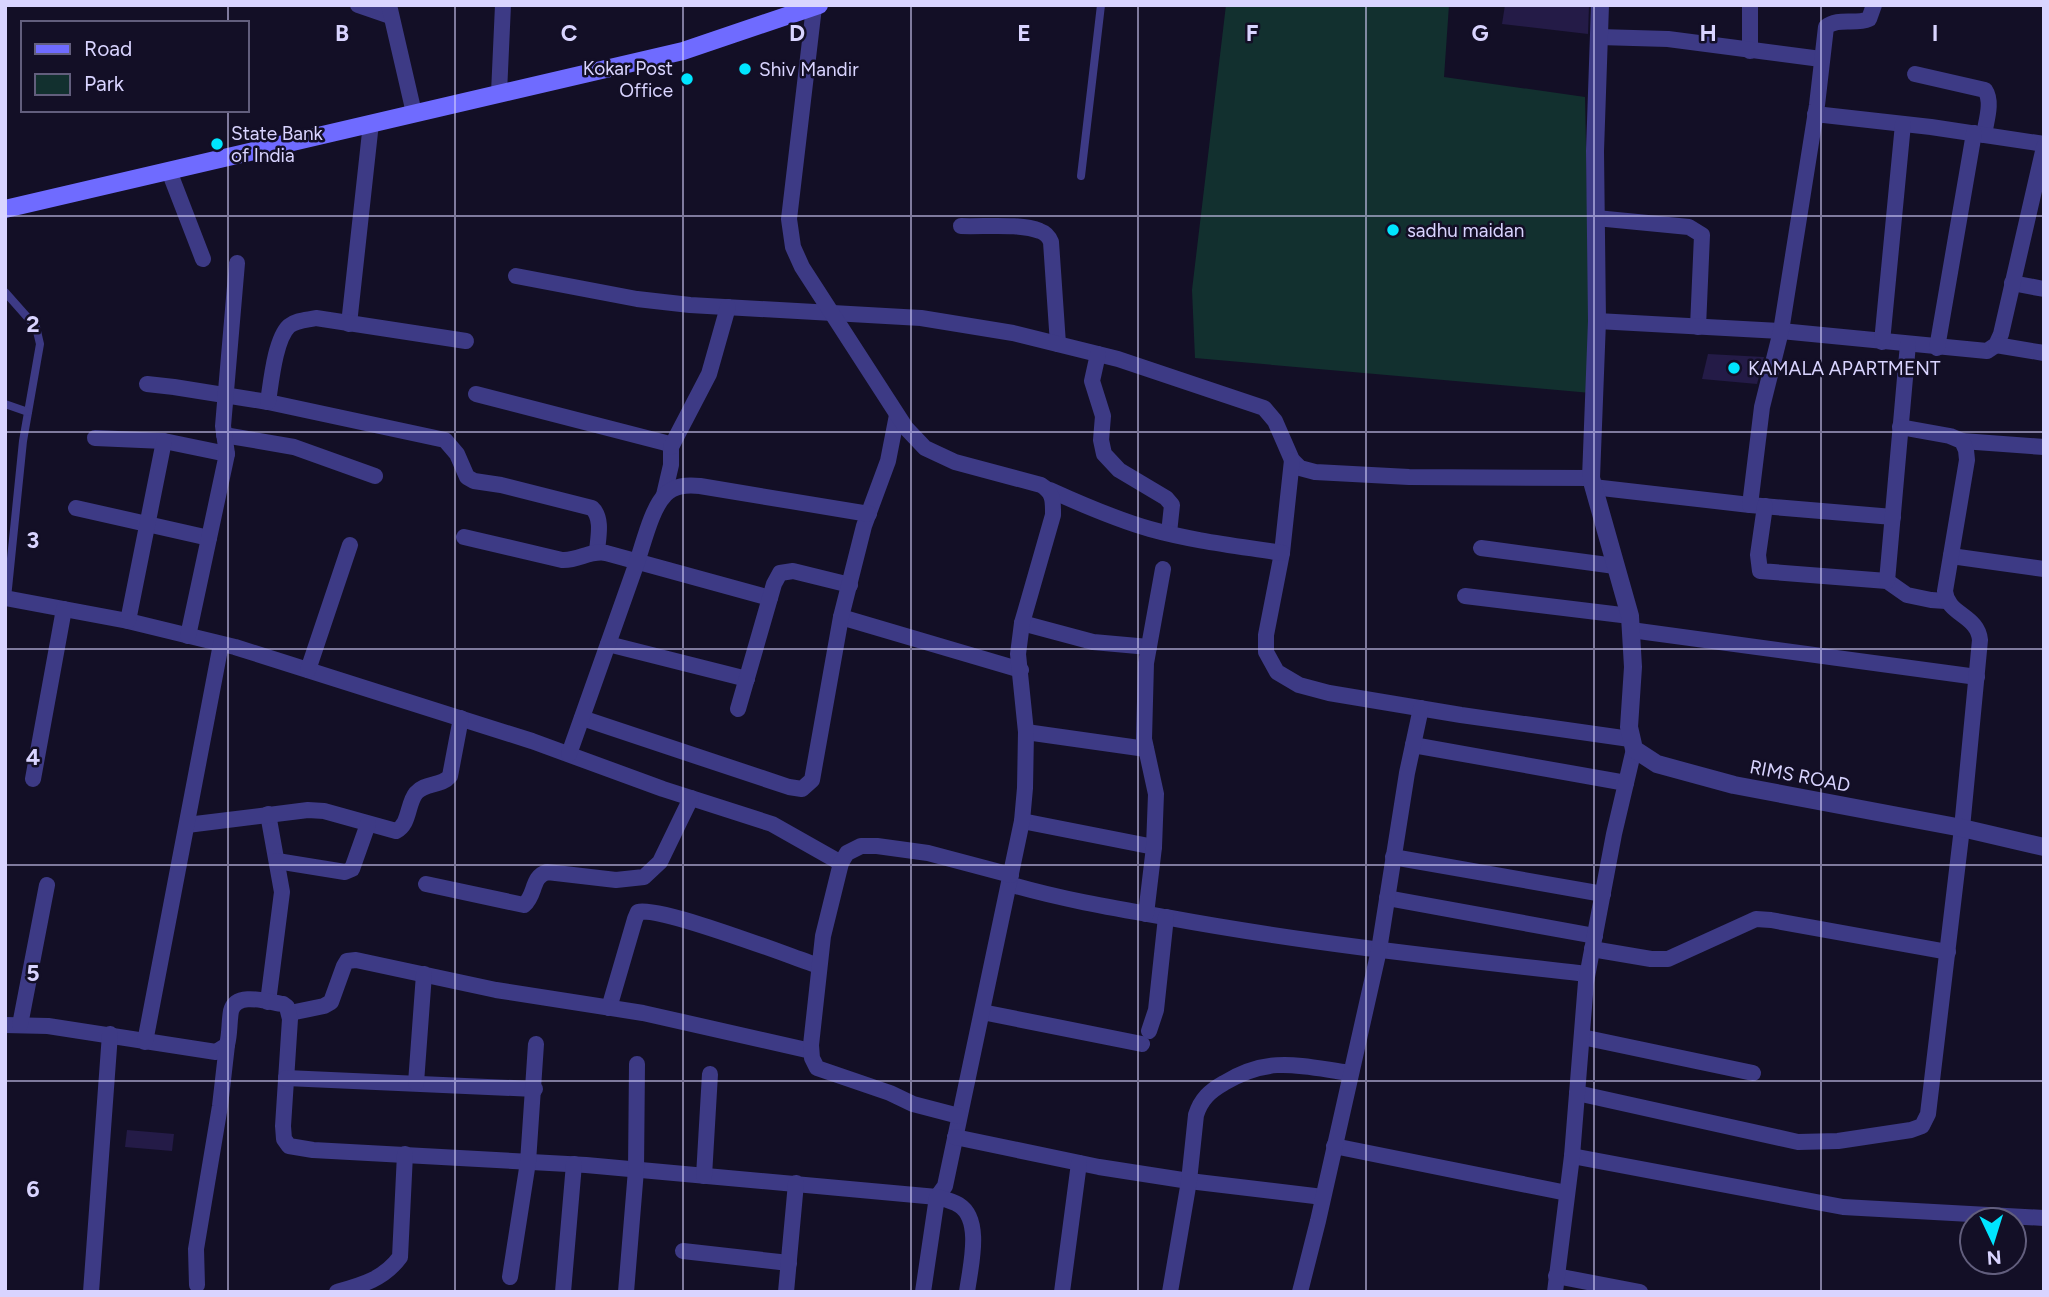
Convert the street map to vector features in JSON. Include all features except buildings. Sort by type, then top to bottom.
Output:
[{"type":"main road","points":[[5,209],[683,51],[817,6]]},
{"type":"street","points":[[358,5],[390,11],[414,113]]},
{"type":"street","points":[[499,93],[503,5]]},
{"type":"street","points":[[1600,5],[1596,113],[1597,321],[1592,482],[1630,623],[1633,667],[1632,744],[1587,974],[1572,1156],[1555,1284],[1640,1292]]},
{"type":"street","points":[[1750,5],[1751,51]]},
{"type":"street","points":[[1874,5],[1869,19],[1862,22],[1831,23],[1826,27],[1781,331],[1762,407],[1758,555],[1760,571],[1887,581],[1908,595],[1946,601]]},
{"type":"street","points":[[817,6],[789,219],[793,247],[802,267],[897,415],[925,448],[955,462],[1041,485],[1105,514],[1169,533],[1282,553]]},
{"type":"street","points":[[1599,37],[1668,39],[1821,59]]},
{"type":"street","points":[[1915,74],[1985,90],[1989,96],[1979,134],[1937,348]]},
{"type":"street","points":[[1597,321],[1781,331],[1977,352],[1987,351],[1996,345],[2044,146],[1979,134],[1815,114]]},
{"type":"street","points":[[349,324],[371,123]]},
{"type":"street","points":[[1882,342],[1903,124]]},
{"type":"street","points":[[169,171],[203,259]]},
{"type":"street","points":[[1596,218],[1689,227],[1702,234],[1698,327]]},
{"type":"street","points":[[961,226],[1040,230],[1048,234],[1051,242],[1058,344]]},
{"type":"street","points":[[188,636],[227,454],[224,435],[225,395],[237,263]]},
{"type":"street","points":[[516,276],[637,299],[920,318],[1013,333],[1098,354],[1264,408],[1275,421],[1292,460],[1300,468],[1334,474],[1592,482],[1758,505],[1893,517]]},
{"type":"street","points":[[2012,283],[2044,289]]},
{"type":"street","points":[[569,754],[664,495],[671,466],[671,447],[709,374],[728,307]]},
{"type":"street","points":[[268,402],[278,352],[286,329],[291,324],[316,318],[466,341]]},
{"type":"street","points":[[1887,581],[1908,344]]},
{"type":"street","points":[[1996,345],[2044,353]]},
{"type":"street","points":[[1098,354],[1092,381],[1103,416],[1101,440],[1104,454],[1119,470],[1166,498],[1172,505],[1169,533]]},
{"type":"street","points":[[147,384],[268,402],[444,440],[457,454],[467,477],[474,481],[501,485],[592,508],[598,519],[597,551]]},
{"type":"street","points":[[476,394],[657,439],[671,447]]},
{"type":"street","points":[[582,718],[789,787],[802,789],[812,780],[841,617],[869,514],[888,461],[897,415]]},
{"type":"street","points":[[1900,427],[1950,436],[1962,441],[2044,447]]},
{"type":"street","points":[[224,435],[294,447],[375,476]]},
{"type":"street","points":[[95,438],[164,441],[227,454]]},
{"type":"street","points":[[128,621],[164,441]]},
{"type":"street","points":[[1577,1093],[1798,1142],[1838,1141],[1922,1126],[1928,1114],[1948,952],[1977,677],[1979,631],[1973,622],[1952,609],[1946,601],[1945,591],[1967,460],[1962,441]]},
{"type":"street","points":[[1292,460],[1282,553],[1266,635],[1266,652],[1277,672],[1299,685],[1329,693],[1632,744]]},
{"type":"street","points":[[664,495],[673,488],[684,485],[700,486],[869,514]]},
{"type":"street","points":[[923,1292],[937,1197],[945,1186],[1022,821],[1026,732],[1018,654],[1022,623],[1053,515],[1050,490]]},
{"type":"street","points":[[76,508],[209,538]]},
{"type":"street","points":[[464,537],[562,560],[572,561],[588,552],[597,551],[770,598]]},
{"type":"street","points":[[308,670],[350,545]]},
{"type":"street","points":[[1481,548],[1615,566]]},
{"type":"street","points":[[1951,555],[2044,569]]},
{"type":"street","points":[[1146,914],[1154,846],[1156,794],[1146,749],[1146,663],[1163,569]]},
{"type":"street","points":[[738,709],[774,584],[780,573],[793,571],[850,585]]},
{"type":"street","points":[[1465,596],[1977,677]]},
{"type":"street","points":[[6,598],[128,621],[221,643],[461,718],[772,824],[841,863]]},
{"type":"street","points":[[33,779],[64,609]]},
{"type":"street","points":[[841,617],[1021,670]]},
{"type":"street","points":[[1022,623],[1093,642],[1149,646]]},
{"type":"street","points":[[145,1042],[221,643]]},
{"type":"street","points":[[608,644],[747,678]]},
{"type":"street","points":[[1300,1292],[1379,950],[1393,857],[1421,708]]},
{"type":"street","points":[[187,825],[309,810],[333,814],[388,831],[401,829],[415,794],[423,787],[445,782],[452,770],[461,718]]},
{"type":"street","points":[[1026,732],[1146,749]]},
{"type":"street","name":"RIMS ROAD","points":[[1632,744],[1657,764],[1734,785],[1962,828],[2044,847]]},
{"type":"street","points":[[1413,745],[1626,783]]},
{"type":"street","points":[[426,884],[513,905],[524,905],[529,901],[536,879],[547,872],[616,880],[644,877],[660,862],[691,798]]},
{"type":"street","points":[[268,814],[282,892],[268,1002]]},
{"type":"street","points":[[1022,821],[1154,846]]},
{"type":"street","points":[[277,861],[345,872],[352,869],[368,824]]},
{"type":"street","points":[[960,1116],[921,1107],[890,1093],[817,1068],[811,1051],[823,936],[841,863],[848,853],[860,846],[928,853],[1010,879],[1047,895],[1166,918],[1379,950],[1587,974]]},
{"type":"street","points":[[1393,857],[1603,894]]},
{"type":"street","points":[[47,885],[13,1025],[48,1026],[110,1034],[216,1052],[227,1045]]},
{"type":"street","points":[[1387,898],[1594,942],[1651,959],[1668,959],[1756,919],[1771,919],[1948,952]]},
{"type":"street","points":[[609,1008],[635,919],[638,912],[646,910],[819,966]]},
{"type":"street","points":[[982,1012],[1145,1038],[1156,1010],[1166,918]]},
{"type":"street","points":[[290,1013],[331,1002],[347,961],[356,960],[496,990],[643,1013],[811,1051]]},
{"type":"street","points":[[416,1083],[424,974]]},
{"type":"street","points":[[197,1285],[196,1249],[218,1119],[231,1010],[234,1003],[247,999],[283,1004],[290,1013],[284,1139],[289,1146],[313,1150],[574,1164],[937,1197],[959,1204],[967,1212],[973,1225],[973,1250],[967,1292]]},
{"type":"street","points":[[91,1292],[110,1034]]},
{"type":"street","points":[[1582,1037],[1753,1073]]},
{"type":"street","points":[[510,1277],[528,1163],[536,1044]]},
{"type":"street","points":[[1171,1292],[1199,1104],[1210,1091],[1244,1071],[1265,1066],[1282,1063],[1350,1073]]},
{"type":"street","points":[[626,1292],[636,1170],[637,1064]]},
{"type":"street","points":[[705,1176],[710,1074]]},
{"type":"street","points":[[286,1078],[535,1088]]},
{"type":"street","points":[[955,1137],[1079,1163],[1189,1181],[1323,1197]]},
{"type":"street","points":[[1334,1146],[1567,1193]]},
{"type":"street","points":[[337,1292],[371,1287],[400,1257],[405,1154]]},
{"type":"street","points":[[1572,1156],[1843,1207],[2044,1218]]},
{"type":"street","points":[[1062,1292],[1079,1163]]},
{"type":"street","points":[[563,1292],[574,1164]]},
{"type":"street","points":[[786,1292],[796,1183]]},
{"type":"street","points":[[683,1251],[789,1263]]},
{"type":"lane","points":[[1080,176],[1101,5]]},
{"type":"lane","points":[[5,292],[30,320],[39,334],[40,344],[23,441],[6,598]]},
{"type":"lane","points":[[5,404],[28,412]]},
{"type":"green space","name":"sadhu maidan","points":[[1226,5],[1449,5],[1444,77],[1585,97],[1591,393],[1195,358],[1192,290]]},
{"type":"place","name":"Shiv Mandir","points":[[745,69]]},
{"type":"place","name":"Kokar Post Office","points":[[687,79]]},
{"type":"place","name":"State Bank of India","points":[[217,144]]},
{"type":"place","name":"sadhu maidan","points":[[1393,230]]},
{"type":"place","name":"KAMALA APARTMENT","points":[[1734,368]]}]
